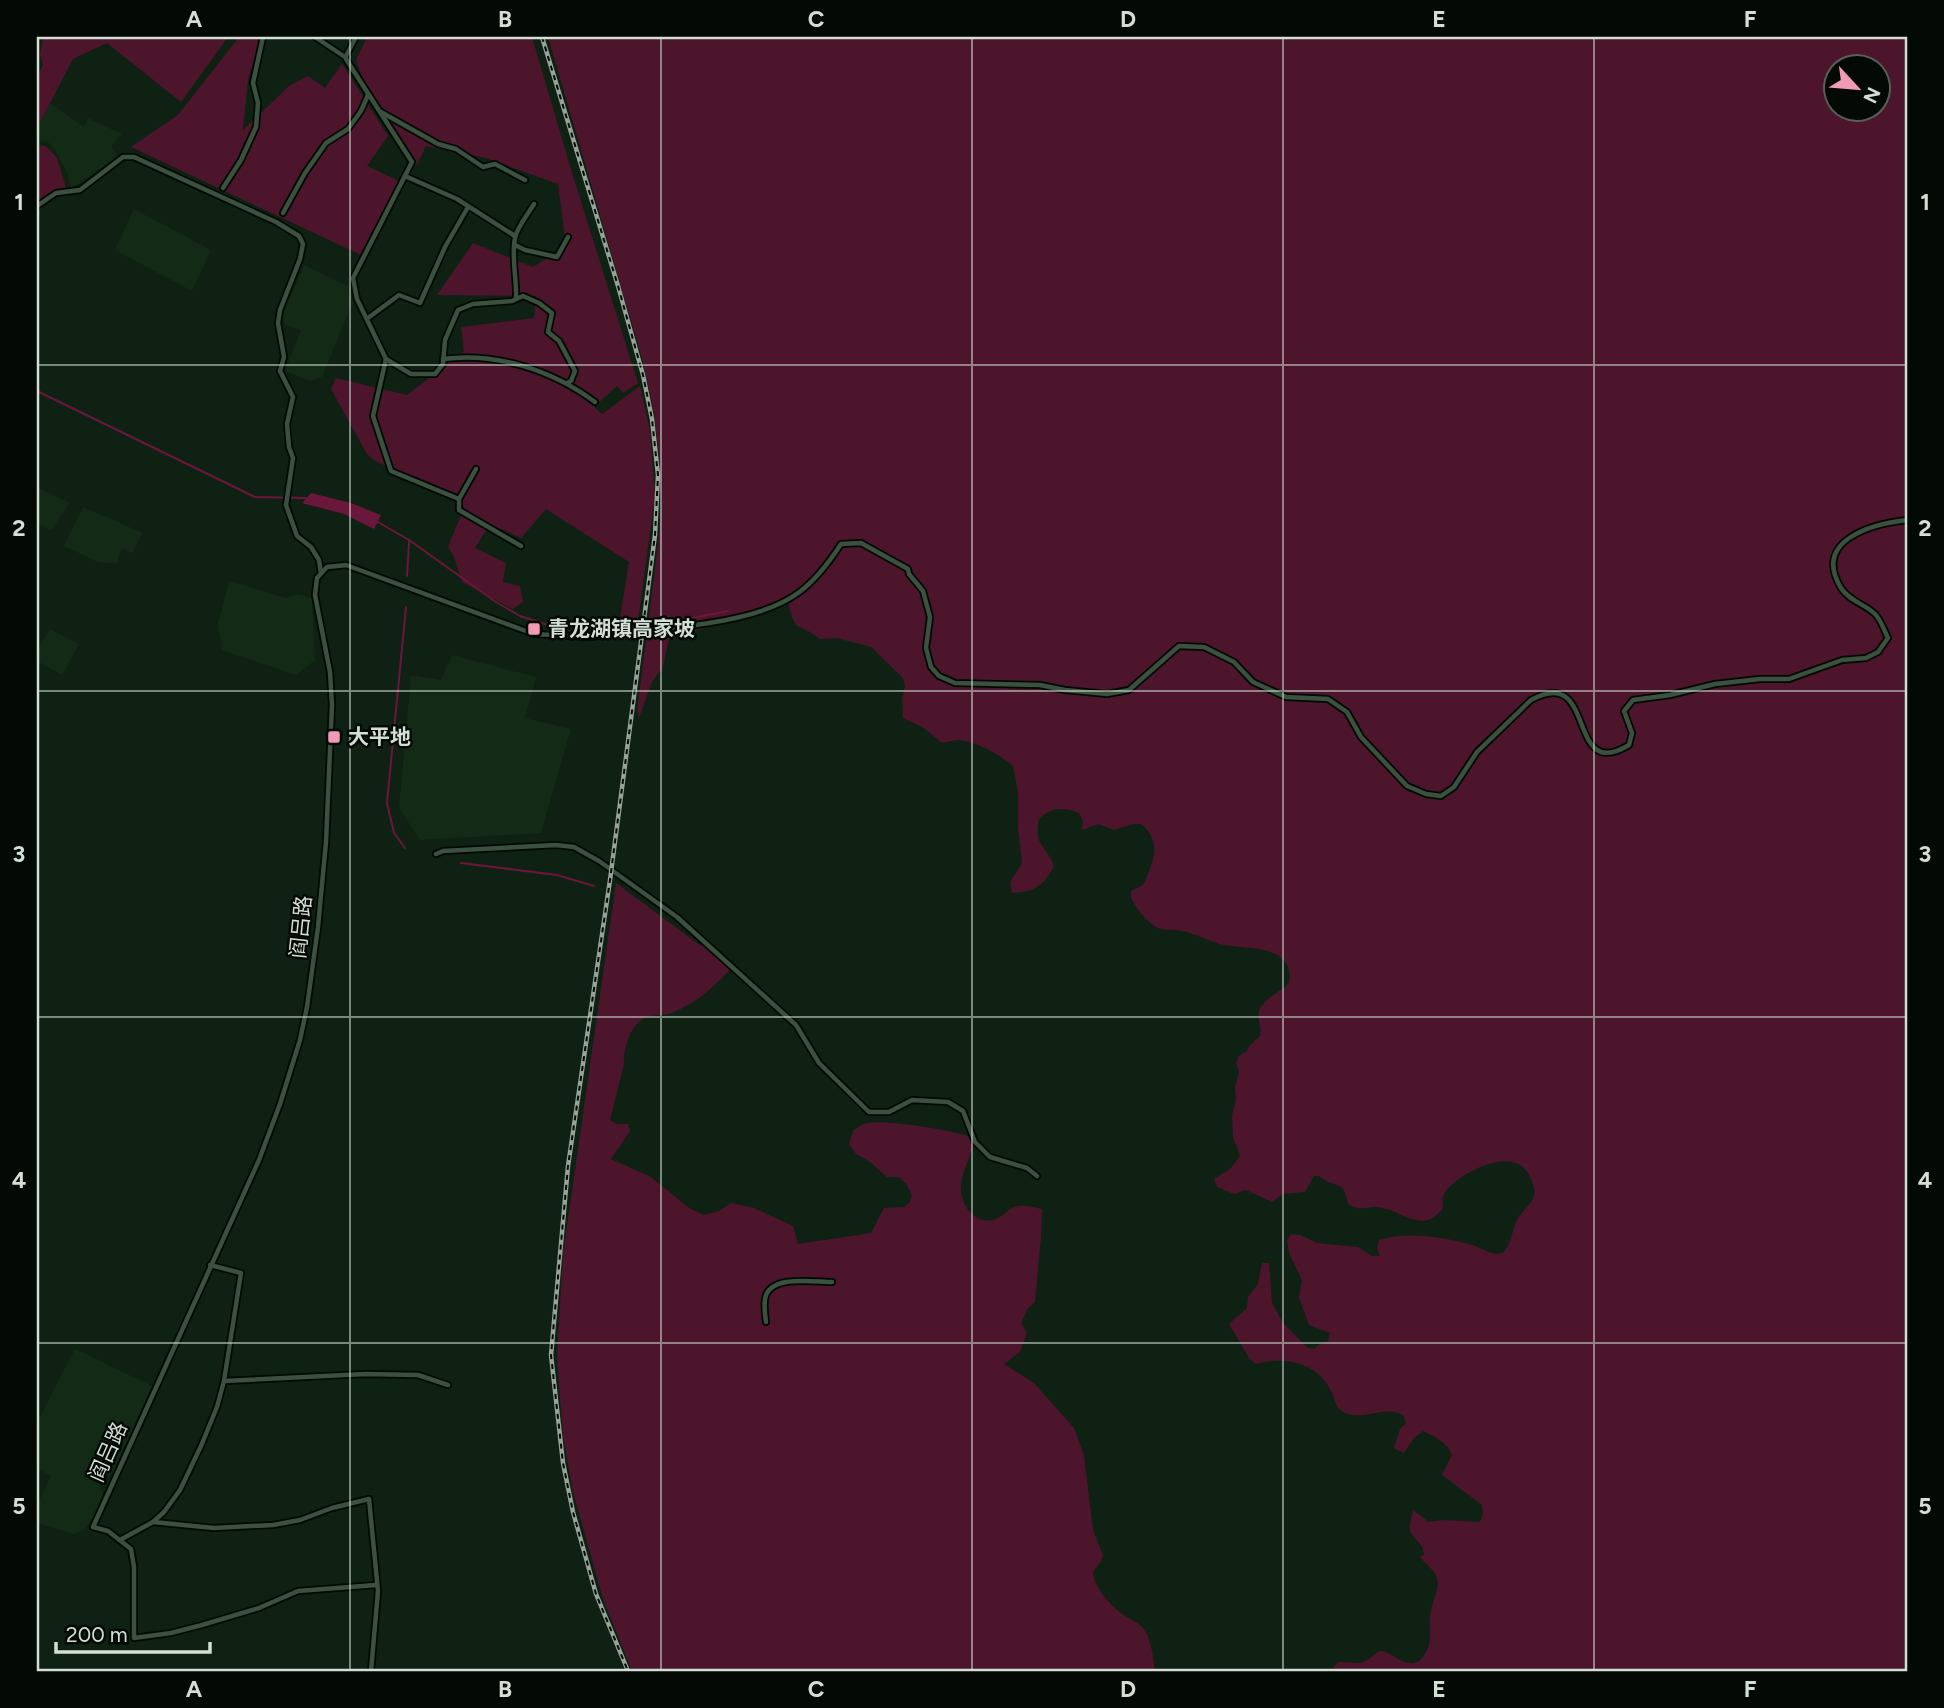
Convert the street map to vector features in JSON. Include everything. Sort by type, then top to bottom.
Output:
[{"type":"street","points":[[223,188],[241,160],[256,127],[258,103],[253,83],[264,37]]},
{"type":"street","points":[[315,37],[346,58],[412,162],[353,278],[357,299],[386,359],[411,374],[435,374],[439,371],[445,340],[458,310],[473,304],[512,301],[523,296],[552,313],[548,332],[559,341],[575,371],[571,381],[567,383]]},
{"type":"street","points":[[346,58],[356,37]]},
{"type":"street","points":[[283,213],[305,173],[326,143],[348,129],[369,94]]},
{"type":"street","points":[[380,112],[438,144],[456,149],[483,167],[495,164],[525,180]]},
{"type":"street","points":[[37,206],[56,193],[79,190],[123,157],[134,157],[276,222],[299,236],[303,244],[300,258],[280,310],[278,323],[284,357],[281,371],[293,397],[287,425],[293,458],[286,505],[297,536],[312,547],[319,560],[321,573],[332,565],[346,565],[534,634],[588,637],[629,633]]},
{"type":"street","points":[[405,176],[468,206],[515,236]]},
{"type":"street","points":[[516,299],[515,236],[534,204]]},
{"type":"street","points":[[368,318],[399,295],[420,303],[445,247],[468,206]]},
{"type":"street","points":[[514,245],[557,257],[568,237]]},
{"type":"street","points":[[443,359],[468,356],[538,370],[567,383],[595,402]]},
{"type":"street","points":[[386,359],[373,416],[391,471],[459,499]]},
{"type":"street","points":[[476,469],[459,499],[459,510],[521,546]]},
{"type":"street","points":[[650,631],[756,614],[798,593],[828,563],[841,544],[861,542],[908,569],[923,591],[930,617],[926,649],[931,667],[939,676],[955,683],[1040,685],[1107,694],[1129,690],[1179,646],[1204,647],[1234,662],[1253,682],[1286,697],[1328,699],[1347,712],[1361,737],[1407,786],[1426,794],[1441,796],[1454,787],[1477,752],[1531,699],[1540,695],[1550,692],[1568,698],[1575,706],[1588,742],[1605,752],[1618,752],[1629,745],[1632,733],[1625,711],[1633,700],[1716,684],[1760,678],[1789,678],[1842,660],[1866,658],[1878,652],[1888,638],[1876,615],[1850,598],[1842,589],[1833,560],[1837,550],[1856,532],[1907,520]]},
{"type":"street","name":"阎吕路","points":[[119,1539],[108,1531],[93,1527],[269,1135],[307,1007],[326,842],[332,715],[330,672],[315,595],[316,582],[321,573]]},
{"type":"street","points":[[436,854],[443,851],[543,846],[575,848],[645,892],[744,976],[796,1025],[819,1063],[870,1112],[890,1112],[912,1100],[948,1102],[963,1111],[975,1142],[990,1157],[1027,1168],[1037,1175]]},
{"type":"street","points":[[210,1265],[241,1273],[224,1381],[217,1407],[187,1476],[172,1503],[153,1522],[119,1539],[131,1549],[134,1567],[134,1638],[172,1633],[202,1625],[260,1608],[298,1591],[376,1585]]},
{"type":"street","points":[[765,1322],[765,1296],[774,1285],[791,1282],[832,1282]]},
{"type":"street","points":[[224,1381],[365,1374],[418,1376],[448,1385]]},
{"type":"street","points":[[153,1522],[214,1528],[273,1525],[300,1520],[332,1508],[369,1499],[378,1591],[371,1671]]},
{"type":"shaded area","points":[[43,37],[228,37],[181,102],[107,43],[73,59],[37,128],[37,77],[43,65],[40,55]]},
{"type":"shaded area","points":[[239,37],[261,37],[248,79],[243,130],[289,86],[308,76],[325,88],[342,64],[388,136],[367,166],[399,181],[361,255],[131,147],[178,115]]},
{"type":"shaded area","points":[[367,37],[532,37],[638,383],[623,393],[617,386],[594,407],[602,414],[640,386],[650,431],[655,496],[637,628],[620,618],[629,562],[546,509],[521,538],[490,524],[475,548],[506,563],[503,582],[520,586],[523,602],[513,609],[462,582],[448,546],[464,509],[462,500],[375,461],[367,454],[331,389],[336,378],[407,395],[464,351],[461,327],[534,318],[536,296],[437,295],[473,243],[533,267],[566,246],[558,184],[486,158],[426,146],[417,165],[362,77],[356,60]]},
{"type":"shaded area","points":[[548,37],[1907,37],[1907,1671],[1331,1671],[1338,1662],[1360,1663],[1379,1651],[1408,1663],[1422,1658],[1429,1644],[1430,1615],[1438,1583],[1434,1572],[1420,1557],[1424,1555],[1423,1548],[1410,1532],[1413,1510],[1429,1522],[1480,1522],[1482,1505],[1442,1475],[1452,1455],[1440,1440],[1423,1431],[1413,1439],[1404,1453],[1394,1448],[1400,1429],[1406,1423],[1403,1415],[1396,1412],[1360,1415],[1345,1413],[1338,1407],[1325,1381],[1308,1368],[1288,1361],[1256,1364],[1249,1358],[1229,1324],[1247,1308],[1248,1297],[1258,1284],[1262,1263],[1269,1263],[1272,1303],[1283,1323],[1308,1348],[1314,1349],[1328,1341],[1330,1333],[1309,1325],[1299,1298],[1302,1280],[1289,1253],[1287,1240],[1291,1234],[1317,1243],[1358,1247],[1372,1256],[1380,1256],[1377,1249],[1379,1240],[1401,1236],[1450,1240],[1490,1253],[1503,1253],[1509,1245],[1518,1218],[1534,1196],[1529,1175],[1522,1166],[1512,1162],[1487,1164],[1452,1184],[1442,1200],[1443,1208],[1435,1216],[1419,1221],[1385,1209],[1349,1205],[1342,1188],[1319,1176],[1314,1176],[1305,1192],[1283,1194],[1272,1202],[1246,1190],[1234,1194],[1217,1187],[1214,1179],[1230,1169],[1240,1156],[1233,1137],[1232,1116],[1239,1072],[1236,1063],[1239,1056],[1260,1036],[1261,1008],[1289,983],[1289,971],[1285,962],[1268,951],[1224,945],[1188,932],[1159,928],[1149,921],[1131,898],[1131,891],[1143,885],[1154,853],[1152,838],[1141,824],[1114,830],[1098,824],[1082,830],[1083,822],[1079,813],[1063,809],[1048,812],[1039,819],[1038,835],[1054,866],[1038,887],[1012,893],[1010,882],[1022,863],[1018,792],[1013,766],[974,743],[960,740],[942,743],[924,728],[903,718],[903,678],[871,647],[837,638],[820,639],[799,626],[793,620],[788,602],[763,613],[671,637],[663,667],[652,682],[639,718],[637,712],[661,504],[654,413],[643,362]]},
{"type":"shaded area","points":[[49,102],[84,127],[88,118],[122,134],[111,146],[118,156],[71,189],[67,172],[55,150],[48,142],[37,141],[37,125]]},
{"type":"shaded area","points":[[37,145],[46,146],[57,158],[66,188],[37,203]]},
{"type":"shaded area","points":[[134,209],[211,250],[192,291],[115,250]]},
{"type":"shaded area","points":[[304,265],[349,286],[352,304],[322,377],[310,381],[285,371],[301,330],[285,325],[282,316]]},
{"type":"shaded area","points":[[37,487],[70,503],[51,530],[37,523]]},
{"type":"shaded area","points":[[311,493],[351,503],[381,515],[374,529],[344,514],[302,503]]},
{"type":"shaded area","points":[[83,507],[143,533],[132,553],[122,548],[116,564],[98,562],[64,546]]},
{"type":"shaded area","points":[[229,581],[286,598],[299,594],[312,599],[315,660],[296,675],[222,650],[218,623]]},
{"type":"shaded area","points":[[50,629],[79,644],[62,675],[37,661],[37,651]]},
{"type":"shaded area","points":[[452,655],[536,677],[525,718],[571,729],[541,833],[420,840],[399,808],[411,675],[441,680]]},
{"type":"shaded area","points":[[616,883],[701,946],[707,942],[735,965],[698,999],[669,1014],[647,1017],[632,1030],[610,1120],[617,1124],[628,1124],[630,1131],[611,1159],[651,1177],[689,1208],[704,1215],[719,1211],[731,1203],[754,1208],[793,1226],[798,1244],[871,1233],[884,1208],[904,1207],[910,1202],[912,1195],[906,1183],[898,1177],[887,1177],[869,1161],[856,1154],[849,1144],[853,1131],[864,1124],[902,1124],[968,1136],[973,1145],[961,1187],[967,1209],[978,1218],[992,1220],[1017,1206],[1042,1209],[1035,1302],[1028,1308],[1021,1323],[1027,1333],[1020,1352],[1004,1364],[1034,1383],[1074,1428],[1084,1455],[1093,1530],[1103,1555],[1093,1572],[1094,1578],[1109,1602],[1143,1628],[1150,1643],[1155,1671],[632,1671],[603,1599],[573,1492],[563,1436],[557,1357],[563,1254]]},
{"type":"shaded area","points":[[75,1349],[152,1386],[112,1474],[105,1475],[99,1486],[104,1495],[93,1517],[83,1531],[74,1534],[37,1523],[37,1505],[51,1476],[37,1468],[37,1423]]},
{"type":"waterway","points":[[37,391],[255,497],[306,498]]},
{"type":"waterway","points":[[378,522],[409,540],[520,616],[548,625],[630,628]]},
{"type":"waterway","points":[[407,576],[409,542]]},
{"type":"waterway","points":[[405,848],[394,833],[387,803],[406,607]]},
{"type":"waterway","points":[[651,626],[728,611]]},
{"type":"waterway","points":[[461,863],[557,875],[594,886]]},
{"type":"tunnel","points":[[630,633],[650,631]]},
{"type":"railway","points":[[542,37],[643,375],[652,419],[658,475],[655,535],[610,880],[568,1166],[551,1355],[563,1463],[573,1512],[596,1594],[628,1671]]},
{"type":"place","name":"青龙湖镇高家坡","points":[[534,629]]},
{"type":"place","name":"大平地","points":[[334,737]]}]
